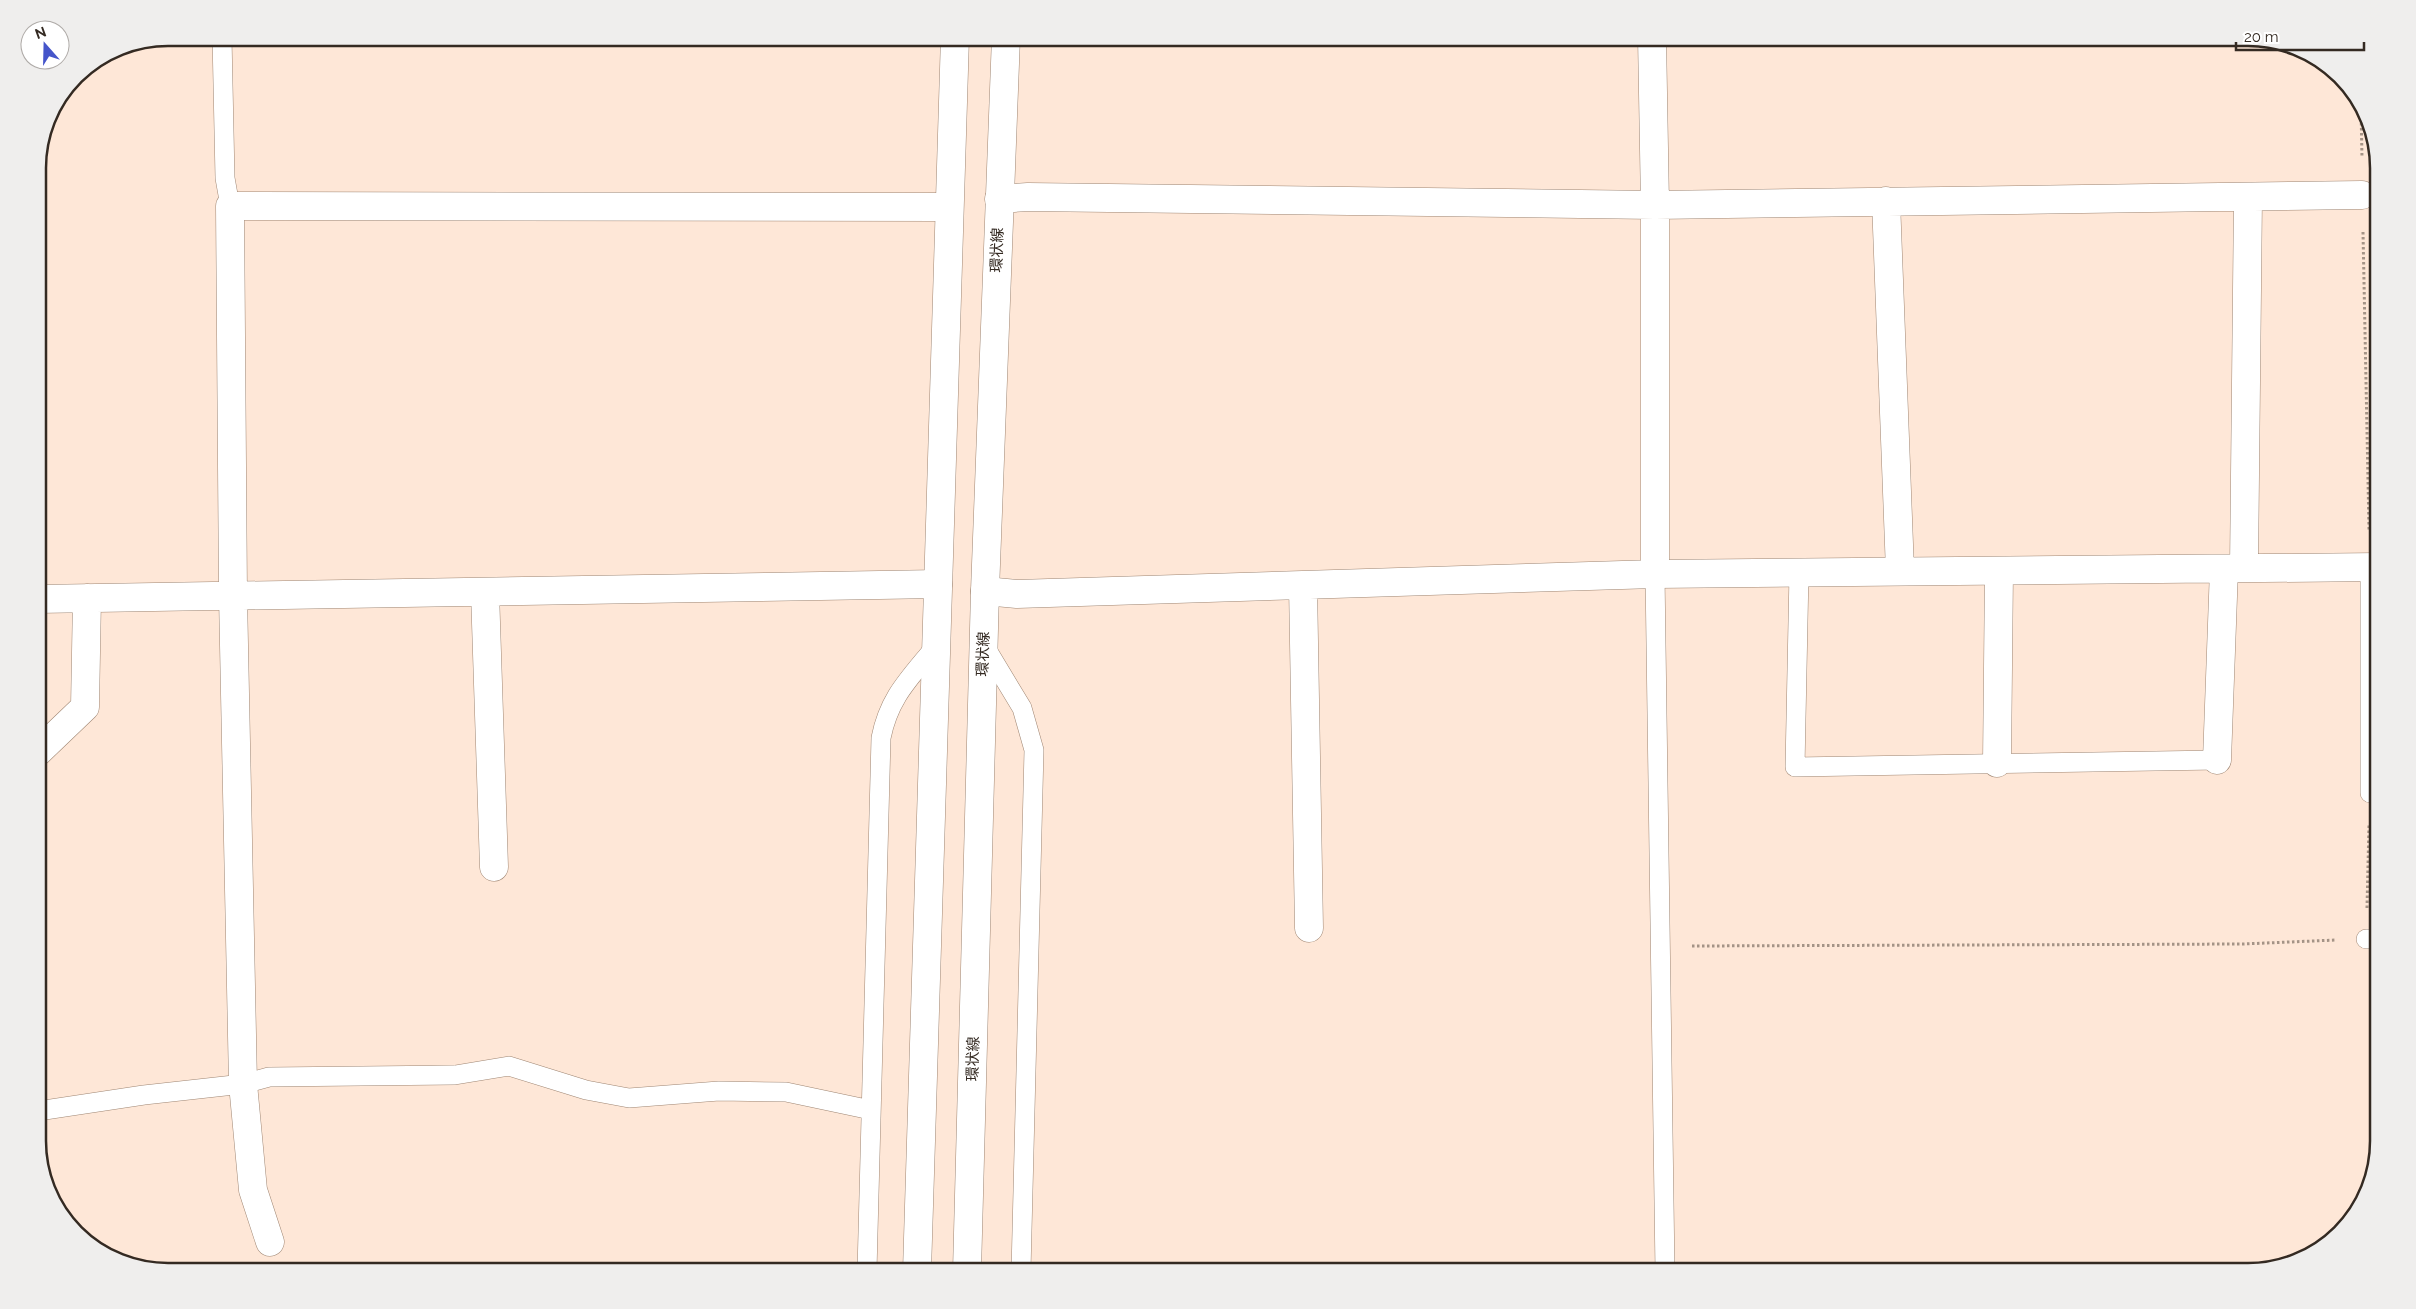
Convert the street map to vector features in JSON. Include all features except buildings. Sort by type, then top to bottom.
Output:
[{"type":"street","points":[[917,1263],[948,207],[955,46]]},
{"type":"street","name":"環状線","points":[[967,1263],[983,644],[1006,46]]},
{"type":"street","points":[[1652,46],[1655,205],[1655,574]]},
{"type":"street","points":[[999,200],[1028,197],[1655,205],[2362,195]]},
{"type":"street","points":[[2217,760],[2234,569],[2248,197]]},
{"type":"street","points":[[1886,201],[1900,571]]},
{"type":"street","points":[[270,1242],[253,1190],[243,1084],[234,596],[230,206],[948,207]]},
{"type":"street","points":[[985,591],[1017,594],[1655,574],[2369,567]]},
{"type":"street","points":[[1997,763],[1999,571]]},
{"type":"street","points":[[47,599],[938,584]]},
{"type":"street","points":[[1303,585],[1309,928]]},
{"type":"street","points":[[485,592],[494,867]]},
{"type":"street","points":[[47,743],[85,707],[87,598]]},
{"type":"lane","points":[[222,46],[225,178],[230,206]]},
{"type":"lane","points":[[1799,573],[1795,766],[2217,760]]},
{"type":"lane","points":[[1655,574],[1664,1263]]},
{"type":"lane","points":[[983,644],[1022,708],[1034,750],[1021,1263]]},
{"type":"lane","points":[[867,1263],[881,738],[885,720],[894,697],[936,647]]},
{"type":"lane","points":[[47,1110],[144,1095],[243,1084],[269,1077],[455,1075],[509,1066],[586,1090],[629,1098],[718,1091],[786,1092],[871,1110]]},
{"type":"path","points":[[2361,124],[2369,420]]},
{"type":"path","points":[[1659,946],[2233,944],[2370,939]]}]
